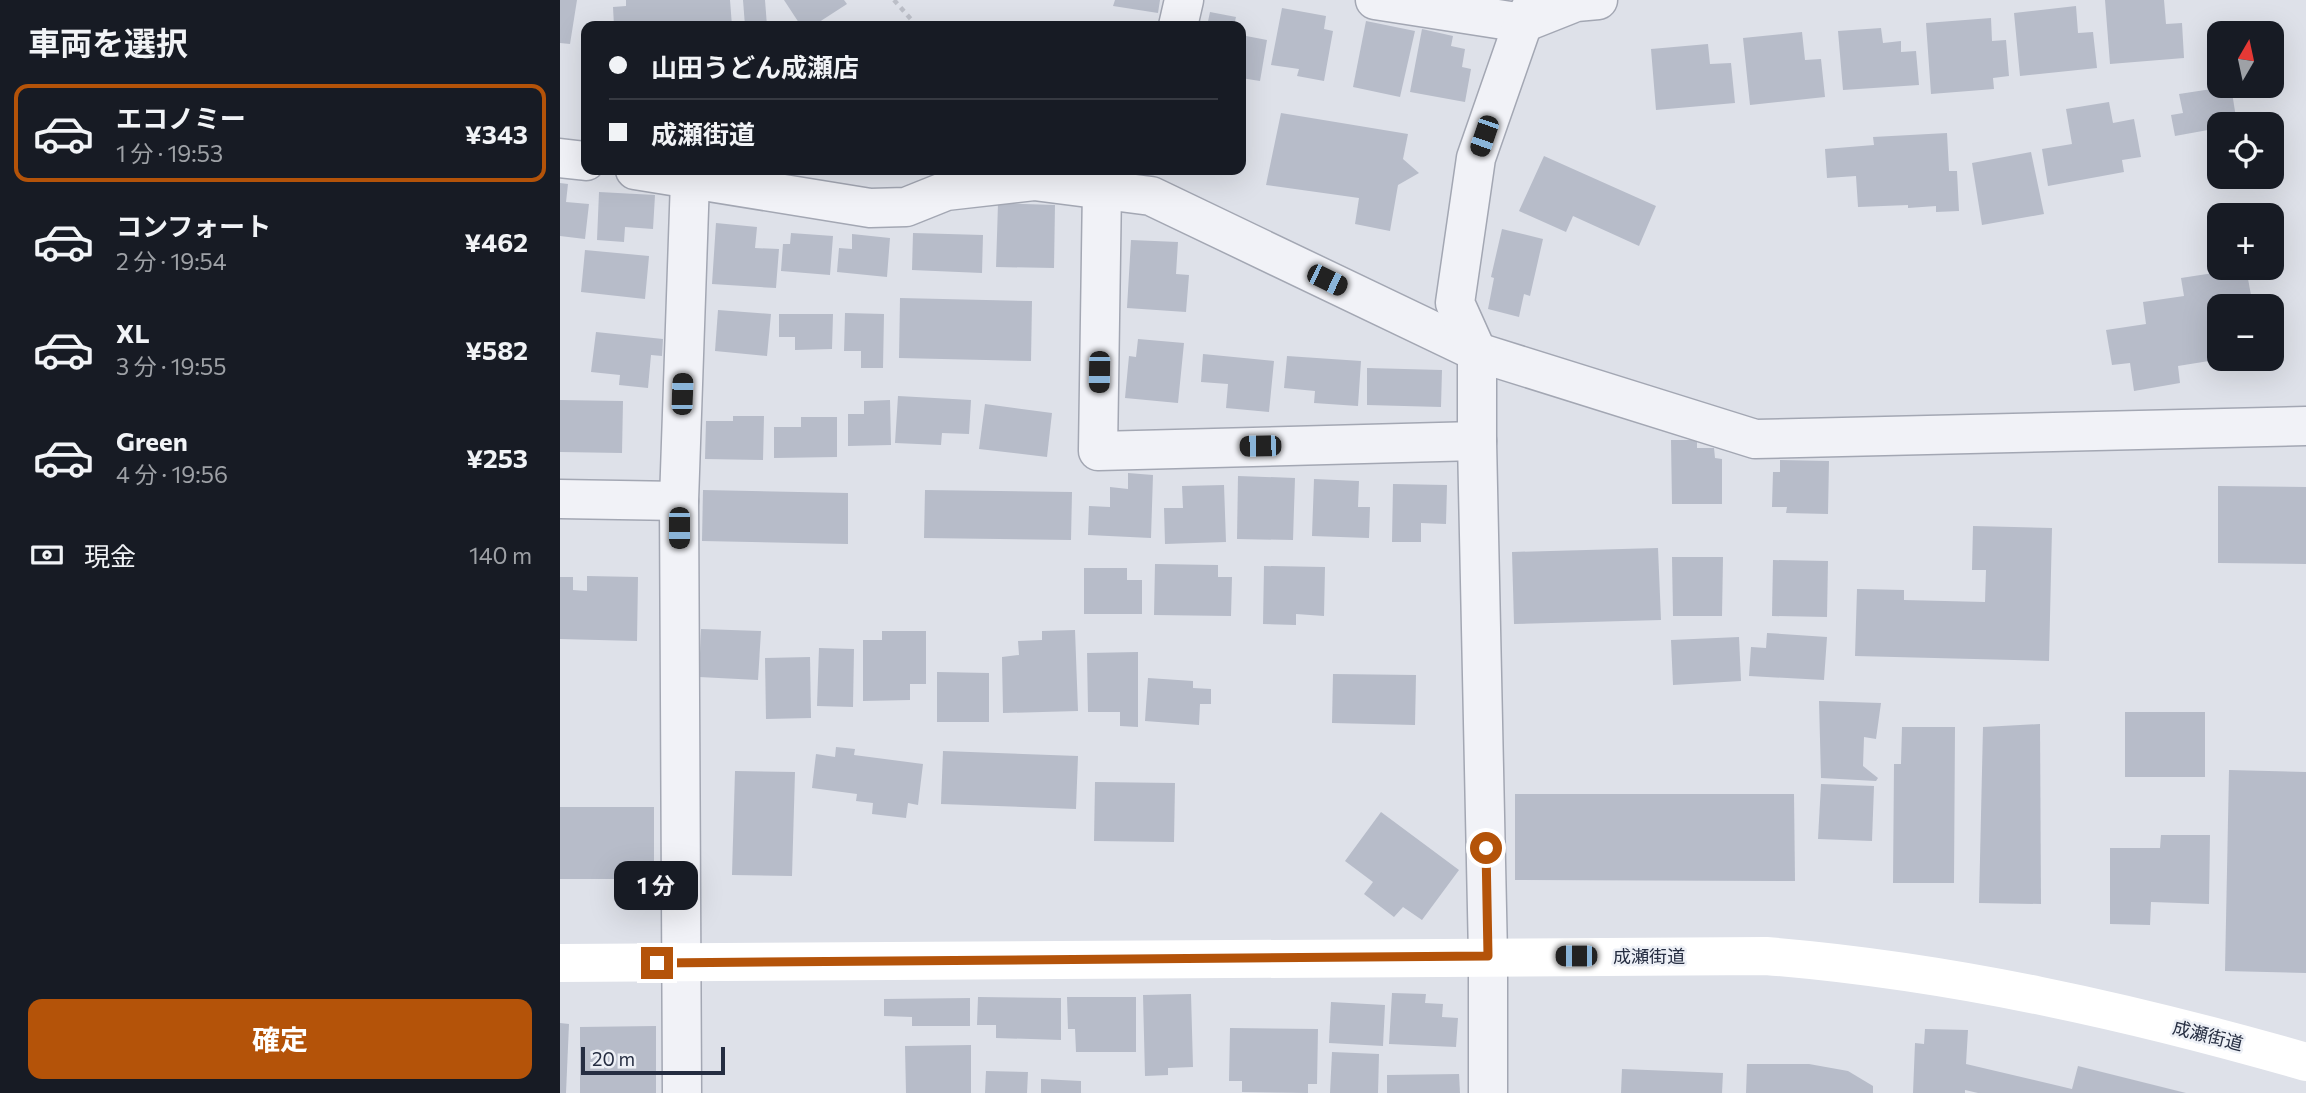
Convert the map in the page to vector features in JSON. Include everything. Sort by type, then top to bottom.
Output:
[{"type":"main road","name":"成瀬街道","points":[[560,963],[1766,956],[1839,962],[1985,984],[2080,1002],[2306,1062]]},
{"type":"street","points":[[1179,21],[1184,0]]},
{"type":"street","points":[[1374,0],[1529,12],[1598,0]]},
{"type":"street","points":[[1488,1093],[1488,956],[1477,441],[1478,352],[1455,303],[1476,158],[1529,12]]},
{"type":"street","points":[[560,158],[581,160]]},
{"type":"street","points":[[662,175],[870,208],[906,207],[945,180],[1034,181],[1151,196],[1478,352],[1755,439],[2306,426]]},
{"type":"street","points":[[682,1093],[679,501],[690,180]]},
{"type":"street","points":[[1102,188],[1098,451],[1477,441]]},
{"type":"street","points":[[560,499],[679,501]]},
{"type":"path","points":[[894,0],[913,21]]},
{"type":"building","points":[[560,0],[577,0],[570,44],[560,43]]},
{"type":"building","points":[[626,0],[730,0],[732,21],[614,21],[613,7],[626,6]]},
{"type":"building","points":[[743,0],[765,0],[767,21],[745,21]]},
{"type":"building","points":[[784,0],[844,0],[847,4],[821,21],[798,21]]},
{"type":"building","points":[[1115,0],[1160,0],[1158,13],[1113,6]]},
{"type":"building","points":[[2105,0],[2164,0],[2166,24],[2182,23],[2184,58],[2110,64]]},
{"type":"building","points":[[2076,6],[2078,33],[2093,32],[2097,68],[2020,76],[2014,13]]},
{"type":"building","points":[[1282,8],[1326,16],[1324,29],[1333,31],[1324,81],[1297,76],[1299,69],[1271,65]]},
{"type":"building","points":[[1210,12],[1236,17],[1235,21],[1208,21]]},
{"type":"building","points":[[1991,18],[1992,41],[2006,40],[2009,76],[1993,78],[1994,89],[1931,94],[1926,23]]},
{"type":"building","points":[[1366,21],[1415,31],[1400,97],[1353,87]]},
{"type":"building","points":[[1881,28],[1883,43],[1901,41],[1901,52],[1916,51],[1919,85],[1843,90],[1838,31]]},
{"type":"building","points":[[1422,29],[1453,36],[1451,46],[1465,49],[1462,67],[1471,69],[1465,102],[1410,92]]},
{"type":"building","points":[[1802,32],[1805,60],[1821,59],[1825,97],[1750,105],[1743,38]]},
{"type":"building","points":[[1246,36],[1267,40],[1260,81],[1246,79]]},
{"type":"building","points":[[1708,44],[1710,64],[1731,63],[1735,103],[1656,110],[1651,49]]},
{"type":"building","points":[[2207,90],[2207,98],[2233,98],[2235,112],[2207,112],[2207,130],[2175,136],[2171,115],[2183,113],[2179,94]]},
{"type":"building","points":[[2109,102],[2113,123],[2134,119],[2141,157],[2122,160],[2124,172],[2048,186],[2042,149],[2072,144],[2066,109]]},
{"type":"building","points":[[1281,113],[1408,134],[1403,159],[1419,173],[1398,185],[1390,231],[1355,224],[1359,198],[1266,185]]},
{"type":"building","points":[[1947,133],[1949,171],[1957,171],[1959,211],[1936,212],[1936,206],[1858,207],[1856,176],[1827,178],[1825,149],[1874,145],[1873,137]]},
{"type":"building","points":[[2031,152],[2044,214],[1982,225],[1972,163]]},
{"type":"building","points":[[1544,156],[1656,206],[1639,246],[1573,216],[1566,232],[1519,211]]},
{"type":"building","points":[[560,183],[568,184],[566,202],[589,204],[585,239],[560,236]]},
{"type":"building","points":[[599,192],[655,195],[653,229],[625,227],[624,242],[597,240]]},
{"type":"building","points":[[998,203],[1055,205],[1054,268],[996,267]]},
{"type":"building","points":[[716,223],[757,227],[755,248],[779,249],[776,288],[712,284]]},
{"type":"building","points":[[1502,229],[1543,239],[1530,296],[1524,294],[1519,317],[1488,309],[1494,278],[1491,277]]},
{"type":"building","points":[[791,233],[833,236],[830,275],[781,271],[783,244],[790,244]]},
{"type":"building","points":[[913,233],[983,235],[982,273],[912,270]]},
{"type":"building","points":[[852,234],[890,238],[887,277],[837,272],[839,248],[852,249]]},
{"type":"building","points":[[1131,240],[1178,242],[1176,274],[1189,275],[1186,312],[1127,308]]},
{"type":"building","points":[[585,250],[649,256],[645,299],[581,292]]},
{"type":"building","points":[[2207,274],[2207,280],[2248,280],[2251,294],[2207,294],[2207,361],[2178,366],[2180,383],[2134,391],[2130,363],[2112,365],[2106,330],[2146,324],[2143,302],[2184,296],[2181,278]]},
{"type":"building","points":[[900,298],[1032,301],[1031,361],[899,358]]},
{"type":"building","points":[[718,310],[771,314],[767,356],[715,351]]},
{"type":"building","points":[[845,313],[884,314],[883,368],[861,368],[861,351],[844,351]]},
{"type":"building","points":[[779,314],[833,314],[832,349],[795,350],[795,337],[779,337]]},
{"type":"building","points":[[596,332],[663,339],[662,356],[651,355],[648,388],[619,385],[620,375],[591,372]]},
{"type":"building","points":[[1138,339],[1184,343],[1178,403],[1125,398],[1129,356],[1136,357]]},
{"type":"building","points":[[1203,354],[1274,361],[1269,412],[1226,408],[1228,384],[1201,382]]},
{"type":"building","points":[[1287,356],[1361,361],[1358,406],[1314,403],[1315,391],[1284,388]]},
{"type":"building","points":[[1367,368],[1442,370],[1441,407],[1367,405]]},
{"type":"building","points":[[898,396],[971,400],[969,434],[942,433],[941,445],[895,443]]},
{"type":"building","points":[[560,400],[623,401],[622,453],[560,452]]},
{"type":"building","points":[[890,400],[891,445],[848,446],[848,414],[864,414],[864,401]]},
{"type":"building","points":[[985,404],[1052,413],[1047,457],[979,449]]},
{"type":"building","points":[[733,416],[764,416],[763,460],[705,459],[706,421],[733,421]]},
{"type":"building","points":[[801,417],[837,417],[837,457],[774,458],[774,427],[801,427]]},
{"type":"building","points":[[1671,440],[1697,440],[1697,448],[1714,448],[1715,458],[1722,459],[1722,504],[1672,504]]},
{"type":"building","points":[[1780,460],[1829,461],[1828,514],[1786,513],[1787,507],[1772,507],[1773,472],[1780,472]]},
{"type":"building","points":[[1128,473],[1153,475],[1151,538],[1088,535],[1089,506],[1110,507],[1110,487],[1128,489]]},
{"type":"building","points":[[1238,476],[1295,478],[1293,540],[1237,539]]},
{"type":"building","points":[[1314,479],[1359,481],[1358,507],[1370,507],[1369,538],[1312,536]]},
{"type":"building","points":[[1393,484],[1447,485],[1446,524],[1421,523],[1421,542],[1392,542]]},
{"type":"building","points":[[1224,485],[1226,542],[1165,544],[1164,508],[1183,508],[1182,486]]},
{"type":"building","points":[[2218,486],[2306,487],[2306,564],[2218,563]]},
{"type":"building","points":[[703,490],[848,493],[848,544],[702,541]]},
{"type":"building","points":[[925,490],[1072,492],[1071,540],[924,538]]},
{"type":"building","points":[[1973,526],[2052,528],[2049,661],[1855,656],[1857,589],[1904,590],[1904,600],[1985,602],[1986,570],[1972,570]]},
{"type":"building","points":[[1658,548],[1661,620],[1514,624],[1512,552]]},
{"type":"building","points":[[1672,557],[1723,557],[1722,616],[1673,616]]},
{"type":"building","points":[[1773,560],[1828,561],[1827,617],[1772,616]]},
{"type":"building","points":[[1155,564],[1218,565],[1218,577],[1232,577],[1231,616],[1154,615]]},
{"type":"building","points":[[1264,566],[1325,567],[1324,616],[1296,614],[1296,625],[1263,624]]},
{"type":"building","points":[[1084,568],[1127,568],[1127,580],[1142,580],[1142,614],[1084,614]]},
{"type":"building","points":[[587,576],[638,577],[637,641],[560,639],[560,577],[573,577],[573,590],[587,591]]},
{"type":"building","points":[[701,629],[761,631],[758,680],[699,677]]},
{"type":"building","points":[[1075,630],[1078,711],[1003,713],[1002,657],[1019,655],[1018,641],[1042,640],[1042,631]]},
{"type":"building","points":[[882,631],[926,631],[926,684],[910,684],[910,700],[863,701],[863,640],[882,640]]},
{"type":"building","points":[[1767,633],[1827,637],[1824,680],[1749,676],[1751,647],[1766,648]]},
{"type":"building","points":[[1739,637],[1741,681],[1673,685],[1671,640]]},
{"type":"building","points":[[819,648],[854,649],[853,707],[817,706]]},
{"type":"building","points":[[1138,652],[1138,727],[1120,726],[1120,712],[1088,712],[1087,653]]},
{"type":"building","points":[[810,657],[811,718],[766,719],[765,658]]},
{"type":"building","points":[[937,672],[989,673],[989,722],[937,722]]},
{"type":"building","points":[[1333,674],[1416,675],[1415,725],[1332,723]]},
{"type":"building","points":[[1148,678],[1193,681],[1193,688],[1211,689],[1211,704],[1200,704],[1199,725],[1145,721]]},
{"type":"building","points":[[1819,701],[1881,703],[1876,739],[1864,737],[1863,766],[1878,778],[1876,781],[1821,778]]},
{"type":"building","points":[[2125,712],[2205,712],[2205,777],[2125,777]]},
{"type":"building","points":[[2040,724],[2041,904],[1979,903],[1983,727]]},
{"type":"building","points":[[1902,727],[1955,727],[1954,883],[1893,883],[1894,764],[1901,764]]},
{"type":"building","points":[[836,747],[855,749],[854,755],[923,764],[918,805],[908,803],[906,818],[872,814],[873,803],[856,801],[857,794],[812,788],[816,754],[835,757]]},
{"type":"building","points":[[943,751],[1078,756],[1076,809],[941,804]]},
{"type":"building","points":[[2229,770],[2306,772],[2306,973],[2225,971]]},
{"type":"building","points":[[735,771],[795,772],[792,876],[732,875]]},
{"type":"building","points":[[1095,782],[1175,783],[1174,842],[1094,841]]},
{"type":"building","points":[[1821,784],[1874,786],[1872,841],[1818,839]]},
{"type":"building","points":[[1515,794],[1794,794],[1795,881],[1515,880]]},
{"type":"building","points":[[560,807],[654,807],[654,865],[641,879],[560,879]]},
{"type":"building","points":[[1381,812],[1459,870],[1422,920],[1403,907],[1394,917],[1364,894],[1373,882],[1345,861]]},
{"type":"building","points":[[2161,835],[2210,835],[2209,904],[2151,902],[2150,925],[2110,924],[2110,848],[2160,848]]},
{"type":"building","points":[[1392,993],[1426,994],[1425,1003],[1443,1004],[1442,1017],[1458,1018],[1456,1047],[1389,1044]]},
{"type":"building","points":[[1191,994],[1193,1067],[1168,1068],[1168,1075],[1145,1076],[1143,995]]},
{"type":"building","points":[[978,997],[1061,998],[1061,1040],[996,1038],[996,1025],[977,1025]]},
{"type":"building","points":[[1067,997],[1136,997],[1136,1052],[1076,1052],[1075,1029],[1068,1029]]},
{"type":"building","points":[[970,998],[970,1026],[912,1026],[912,1017],[884,1016],[884,999]]},
{"type":"building","points":[[1331,1002],[1385,1005],[1383,1046],[1329,1043]]},
{"type":"building","points":[[560,1023],[569,1024],[566,1093],[560,1093]]},
{"type":"building","points":[[656,1026],[656,1093],[580,1093],[580,1027]]},
{"type":"building","points":[[1230,1028],[1318,1029],[1317,1084],[1308,1084],[1308,1093],[1242,1092],[1242,1081],[1229,1081]]},
{"type":"building","points":[[1925,1029],[1968,1030],[1966,1064],[2072,1089],[2078,1066],[2186,1093],[1978,1093],[1965,1090],[1965,1093],[1913,1093],[1915,1043],[1924,1044]]},
{"type":"building","points":[[971,1045],[971,1093],[906,1093],[905,1046]]},
{"type":"building","points":[[1332,1052],[1379,1054],[1378,1093],[1330,1093]]},
{"type":"building","points":[[1747,1064],[1809,1064],[1848,1071],[1873,1086],[1873,1093],[1746,1093]]},
{"type":"building","points":[[1622,1069],[1723,1073],[1722,1093],[1621,1093]]},
{"type":"building","points":[[986,1071],[1028,1072],[1027,1093],[985,1093]]},
{"type":"building","points":[[1459,1074],[1460,1093],[1387,1093],[1387,1075]]},
{"type":"building","points":[[1041,1079],[1081,1081],[1081,1093],[1041,1093]]},
{"type":"route","points":[[657,963],[1488,956],[1486,848]]}]
